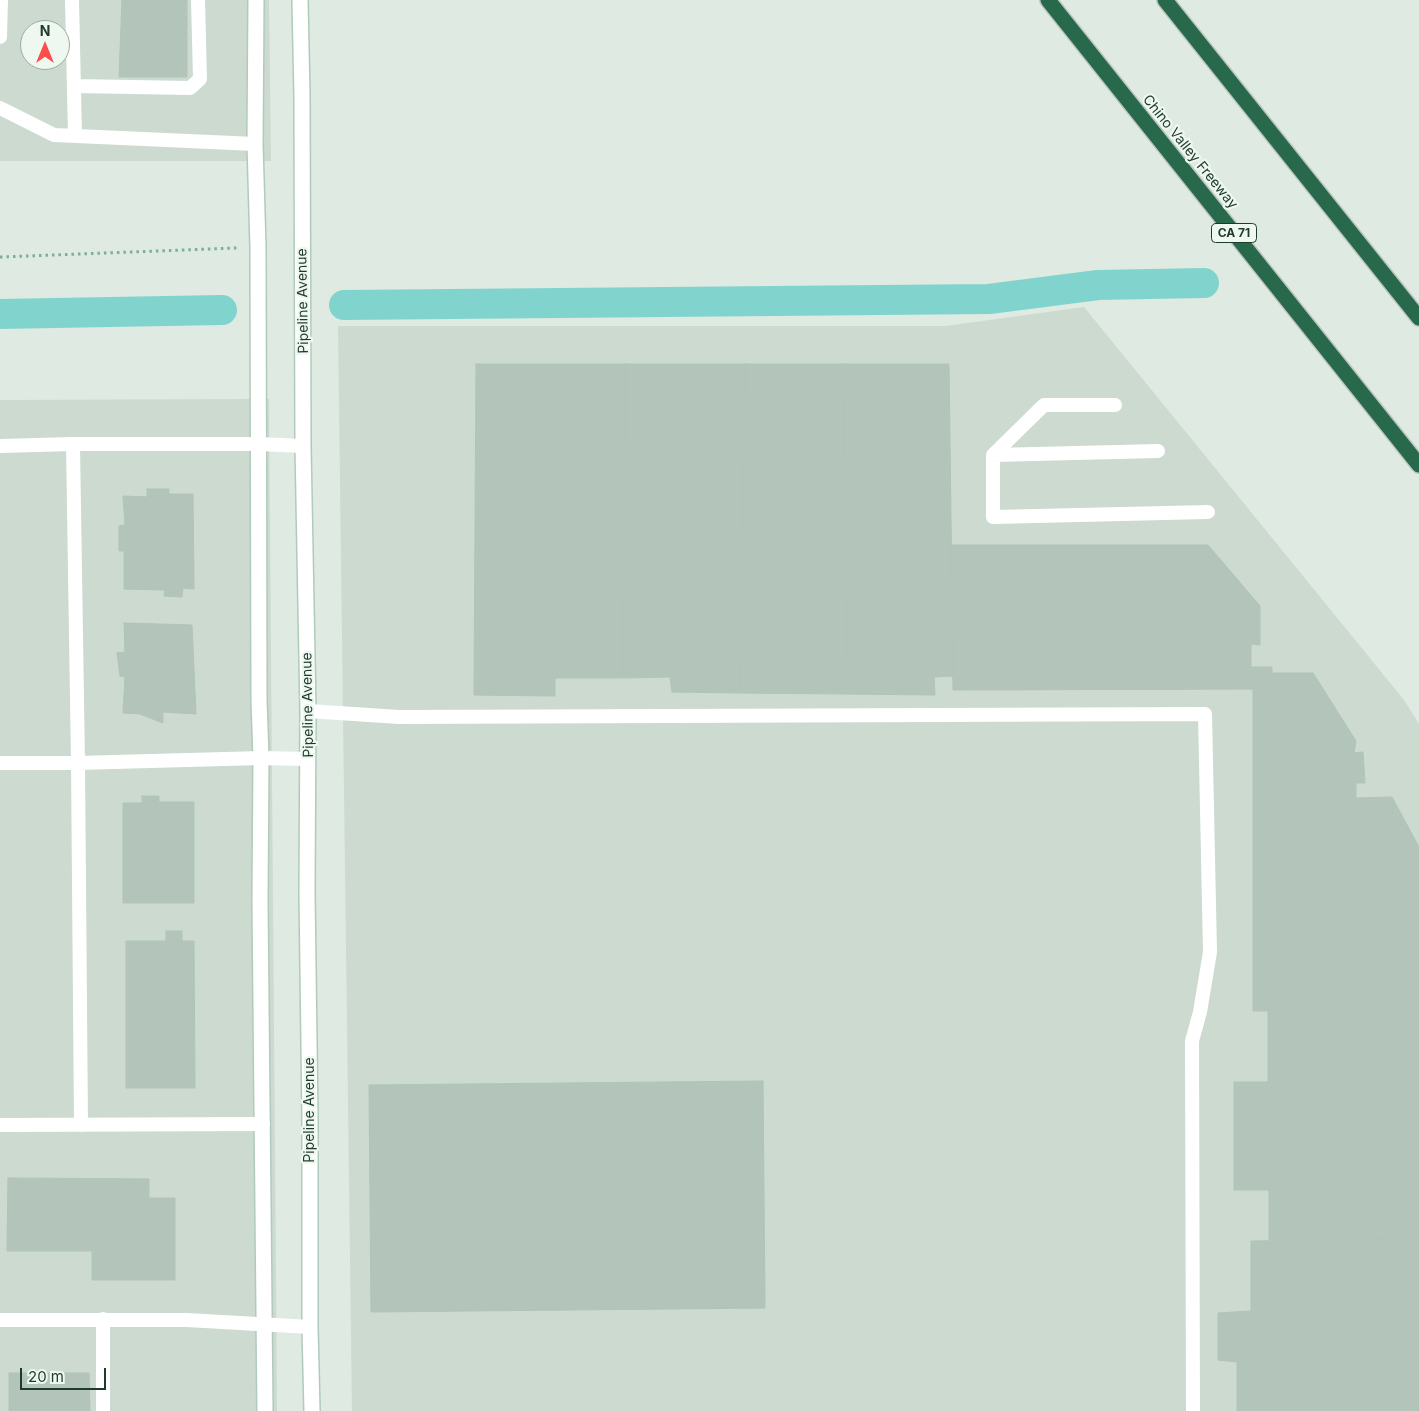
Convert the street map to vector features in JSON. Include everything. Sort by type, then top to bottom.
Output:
[{"type":"highway","name":"Chino Valley Freeway","points":[[1048,0],[1419,465]]},
{"type":"highway","points":[[1165,0],[1419,318]]},
{"type":"main road","points":[[256,0],[255,144],[258,247],[264,1411]]},
{"type":"main road","name":"Pipeline Avenue","points":[[300,0],[304,338],[303,446],[308,711],[307,892],[312,1411]]},
{"type":"lane","points":[[0,37],[1,0]]},
{"type":"lane","points":[[72,0],[75,135]]},
{"type":"lane","points":[[74,86],[190,88],[200,79],[198,0]]},
{"type":"lane","points":[[0,108],[54,135],[255,144]]},
{"type":"lane","points":[[1115,405],[1044,405],[993,455],[993,517],[1208,512]]},
{"type":"lane","points":[[73,444],[81,1125]]},
{"type":"lane","points":[[0,446],[258,444],[303,446]]},
{"type":"lane","points":[[993,455],[1158,451]]},
{"type":"lane","points":[[308,711],[399,717],[1205,714],[1210,952],[1200,1012],[1192,1041],[1193,1411]]},
{"type":"lane","points":[[0,763],[261,758],[308,759]]},
{"type":"lane","points":[[0,1125],[263,1124]]},
{"type":"lane","points":[[104,1319],[104,1411]]},
{"type":"lane","points":[[0,1320],[187,1320],[310,1327]]},
{"type":"path","points":[[0,258],[258,247]]},
{"type":"shaded area","points":[[0,0],[269,0],[271,161],[0,161]]},
{"type":"shaded area","points":[[1084,307],[1404,700],[1419,724],[1419,1411],[352,1411],[338,326],[946,326]]},
{"type":"shaded area","points":[[269,399],[277,1411],[0,1411],[0,400]]},
{"type":"building","points":[[122,0],[187,0],[187,77],[119,77]]},
{"type":"building","points":[[476,364],[625,364],[623,678],[555,678],[555,696],[474,695]]},
{"type":"building","points":[[625,364],[745,364],[740,693],[672,692],[670,677],[623,678]]},
{"type":"building","points":[[745,364],[843,364],[848,694],[740,693]]},
{"type":"building","points":[[843,364],[949,364],[953,676],[934,677],[935,695],[848,694]]},
{"type":"building","points":[[147,489],[169,489],[169,494],[193,494],[194,589],[183,588],[182,597],[164,596],[165,590],[124,589],[124,551],[119,551],[119,526],[125,525],[123,496],[147,497]]},
{"type":"building","points":[[951,545],[1208,545],[1260,606],[1260,645],[1251,644],[1251,667],[1272,667],[1272,673],[1313,673],[1356,741],[1354,753],[1363,752],[1365,783],[1356,783],[1356,798],[1392,797],[1419,847],[1419,1010],[1253,1011],[1253,689],[953,690]]},
{"type":"building","points":[[124,623],[192,625],[196,714],[163,712],[163,723],[140,714],[123,713],[125,677],[120,676],[117,653],[125,652]]},
{"type":"building","points":[[142,796],[159,796],[159,802],[194,802],[194,903],[123,903],[123,803],[142,803]]},
{"type":"building","points":[[166,931],[182,931],[182,941],[194,941],[195,1088],[126,1088],[126,941],[166,941]]},
{"type":"building","points":[[1419,1010],[1419,1239],[1269,1240],[1269,1190],[1234,1190],[1234,1082],[1268,1082],[1268,1011]]},
{"type":"building","points":[[763,1081],[765,1308],[371,1312],[369,1085]]},
{"type":"building","points":[[8,1178],[149,1179],[149,1198],[175,1198],[175,1280],[92,1280],[92,1251],[7,1251]]},
{"type":"building","points":[[1419,1239],[1419,1411],[1237,1411],[1237,1362],[1218,1360],[1218,1313],[1251,1311],[1251,1241]]},
{"type":"building","points":[[9,1373],[89,1373],[90,1411],[9,1411]]},
{"type":"waterway","points":[[344,305],[989,299],[1098,285],[1204,283]]},
{"type":"waterway","points":[[0,314],[222,310]]}]
